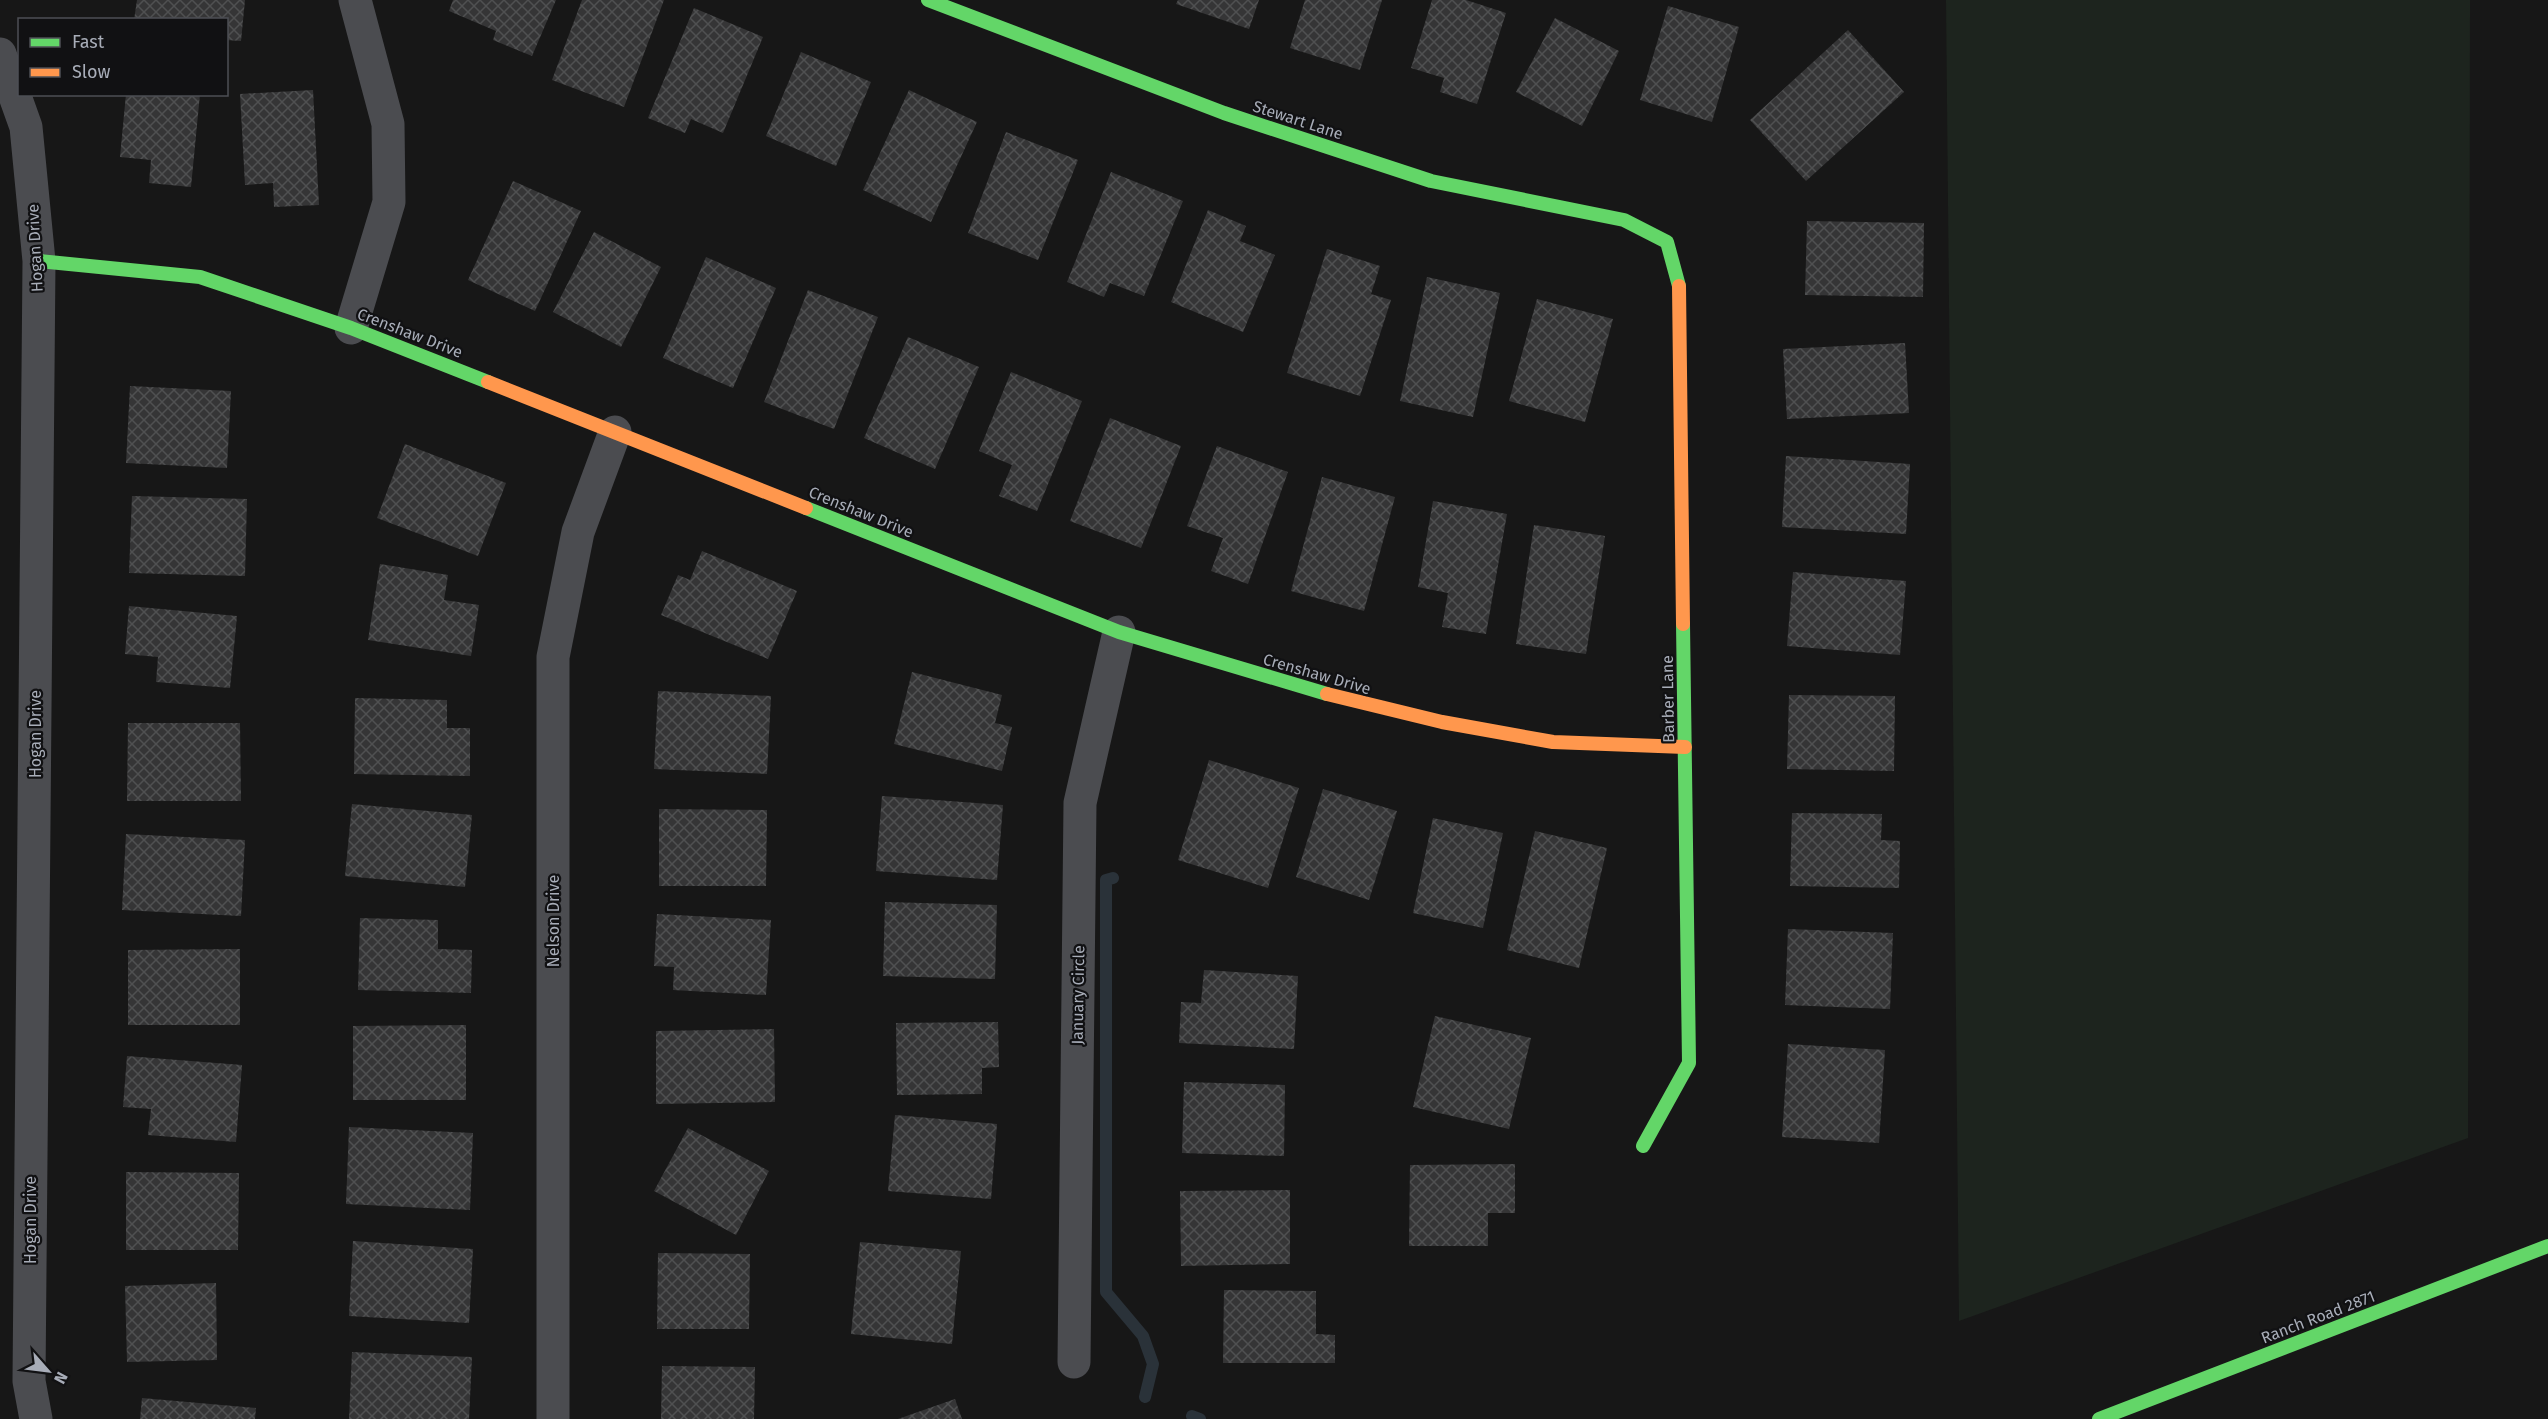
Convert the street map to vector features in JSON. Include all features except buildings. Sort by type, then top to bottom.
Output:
[{"type":"street","points":[[351,328],[389,202],[388,124],[355,0]]},
{"type":"street","name":"Stewart Lane","points":[[928,0],[1246,120],[1431,180],[1624,220],[1667,242]]},
{"type":"street","name":"Hogan Drive","points":[[0,54],[26,127],[39,261],[29,1369],[36,1419]]},
{"type":"street","name":"Barber Lane","points":[[1643,1146],[1689,1063],[1679,281],[1667,242]]},
{"type":"street","name":"Crenshaw Drive","points":[[39,261],[200,277],[351,328],[1119,632],[1402,715],[1555,742],[1685,747]]},
{"type":"street","name":"Nelson Drive","points":[[553,1419],[553,657],[578,532],[615,432]]},
{"type":"street","name":"January Circle","points":[[1074,1362],[1080,803],[1119,632]]},
{"type":"street","name":"Ranch Road 2871","points":[[2099,1419],[2548,1246]]},
{"type":"shaded area","points":[[1946,0],[2470,0],[2468,1138],[1959,1321]]},
{"type":"waterway","points":[[1113,878],[1106,880],[1106,1292],[1143,1336],[1153,1364],[1145,1397]]},
{"type":"waterway","points":[[1192,1416],[1200,1419]]},
{"type":"traffic: fast","points":[[928,0],[1224,113],[1431,181],[1624,220],[1667,242],[1679,286]]},
{"type":"traffic: fast","points":[[39,261],[200,277],[351,328],[488,382]]},
{"type":"traffic: fast","points":[[806,508],[1119,632],[1327,694]]},
{"type":"traffic: fast","points":[[1643,1146],[1689,1063],[1683,624]]},
{"type":"traffic: fast","points":[[2099,1419],[2548,1246]]},
{"type":"traffic: slow","points":[[1679,286],[1683,624]]},
{"type":"traffic: slow","points":[[488,382],[806,508]]},
{"type":"traffic: slow","points":[[1327,694],[1442,722],[1553,742],[1685,747]]}]
